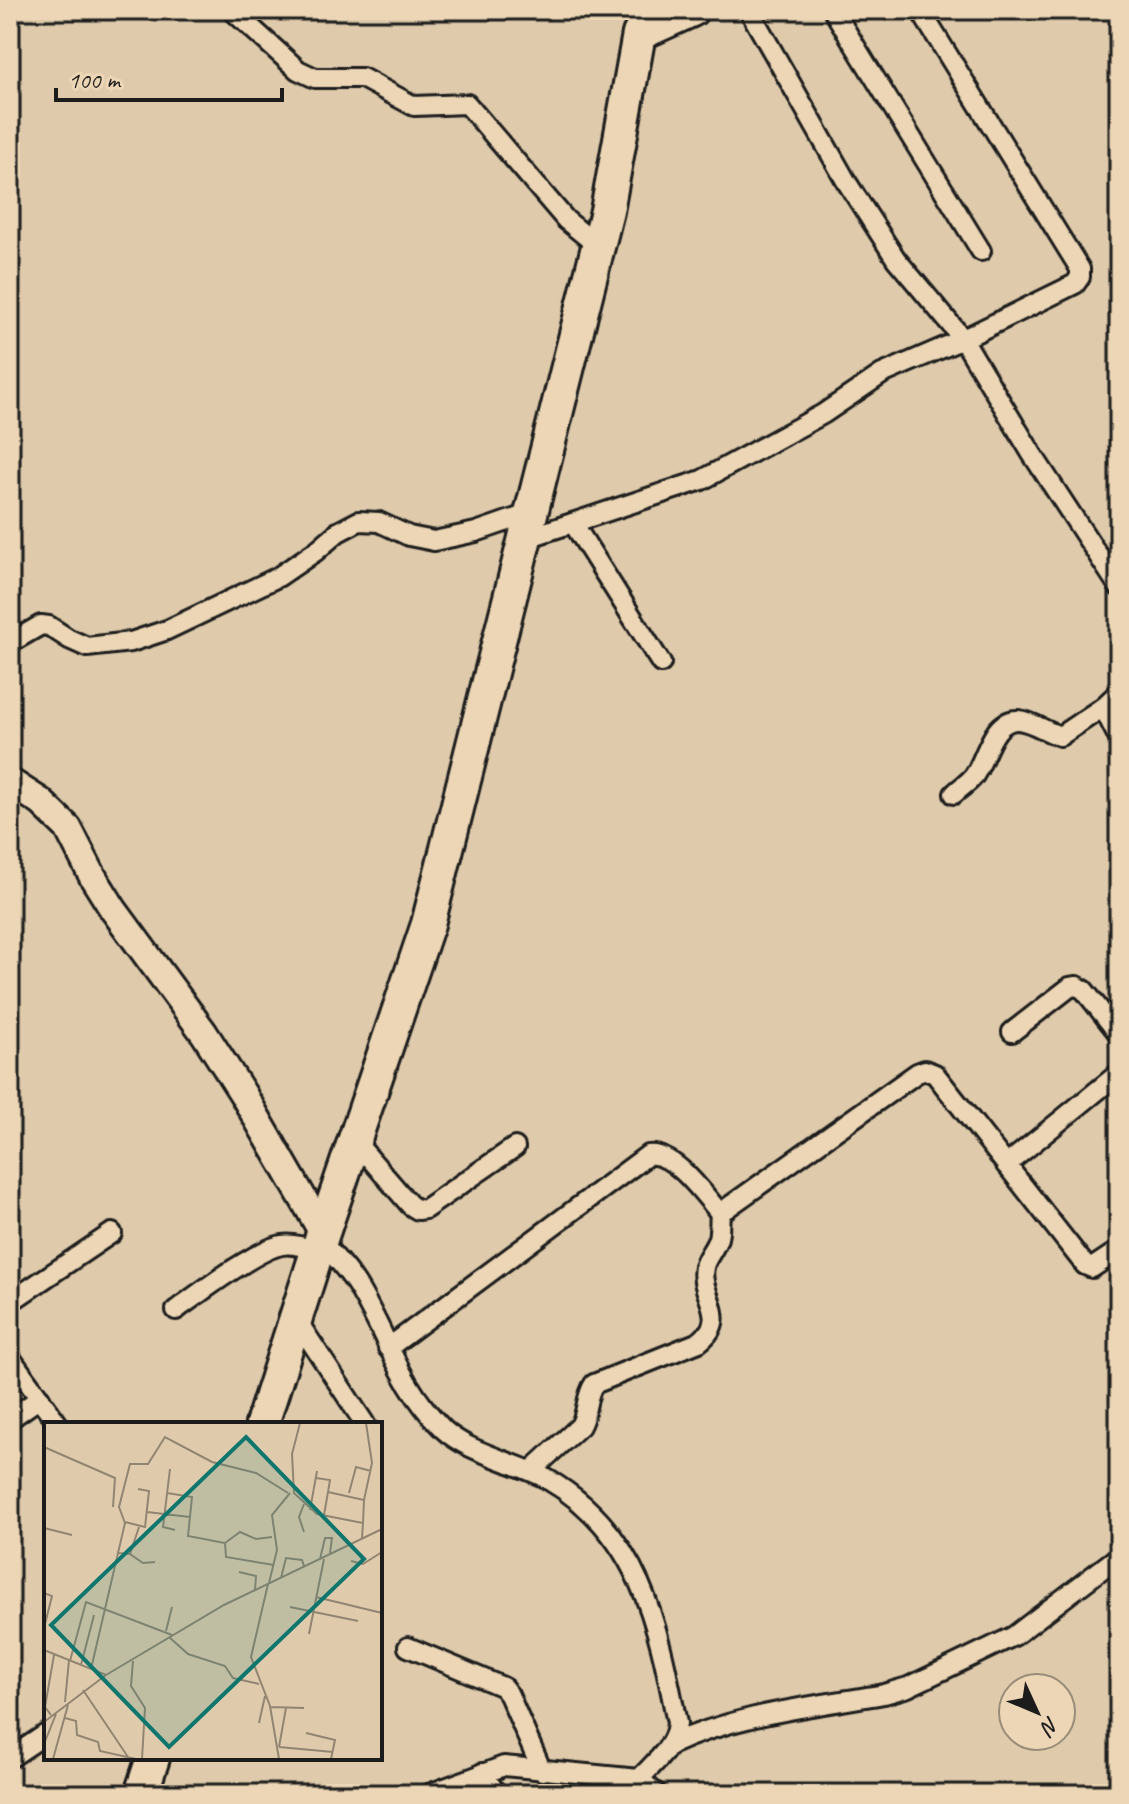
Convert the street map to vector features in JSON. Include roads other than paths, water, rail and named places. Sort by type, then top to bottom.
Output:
[{"type":"highway","points":[[263,1422],[428,924],[598,246],[639,34],[692,10]]},
{"type":"highway","points":[[141,1794],[152,1760]]},
{"type":"main road","points":[[10,782],[41,802],[68,828],[113,909],[204,1033],[243,1094],[321,1242]]},
{"type":"street","points":[[232,10],[298,70],[309,76],[362,78],[414,106],[462,103],[471,107],[566,220],[598,246]]},
{"type":"street","points":[[749,10],[836,164],[896,259],[963,339],[1119,587]]},
{"type":"street","points":[[833,10],[981,251]]},
{"type":"street","points":[[10,643],[41,625],[49,626],[87,647],[131,642],[167,630],[278,577],[338,532],[359,521],[379,522],[409,536],[434,541],[476,532],[573,523],[688,486],[718,473],[823,414],[869,381],[1075,284],[1080,277],[1080,269],[920,10]]},
{"type":"street","points":[[573,523],[661,663]]},
{"type":"street","points":[[954,794],[972,778],[988,745],[1004,725],[1013,720],[1022,720],[1060,736],[1103,707],[1119,692]]},
{"type":"street","points":[[1103,707],[1119,739]]},
{"type":"street","points":[[1012,1032],[1070,987],[1077,986],[1084,990],[1119,1034]]},
{"type":"street","points":[[720,1213],[925,1070],[935,1074],[1085,1265],[1092,1268],[1119,1250]]},
{"type":"street","points":[[1006,1165],[1119,1073]]},
{"type":"street","points":[[354,1140],[410,1205],[418,1210],[425,1209],[515,1147]]},
{"type":"street","points":[[388,1348],[648,1155],[665,1156],[674,1162],[720,1213],[718,1238],[704,1264],[715,1317],[713,1327],[699,1342],[594,1384],[588,1393],[585,1417],[580,1426],[531,1471]]},
{"type":"street","points":[[10,1302],[112,1233]]},
{"type":"street","points":[[176,1310],[235,1269],[274,1247],[321,1242],[356,1283],[413,1395],[445,1431],[462,1442],[531,1471],[577,1500],[612,1537],[636,1572],[661,1641],[677,1723],[676,1732],[670,1745],[639,1779]]},
{"type":"street","points":[[296,1319],[364,1422]]},
{"type":"street","points":[[10,1357],[57,1422]]},
{"type":"street","points":[[10,1419],[40,1398]]},
{"type":"street","points":[[670,1745],[702,1730],[732,1721],[908,1687],[1014,1636],[1119,1556]]},
{"type":"street","points":[[408,1647],[503,1687],[542,1771]]},
{"type":"street","points":[[10,1758],[44,1735]]},
{"type":"street","points":[[429,1794],[504,1766],[639,1779],[657,1794]]},
{"type":"street","points":[[482,1773],[497,1794]]}]
